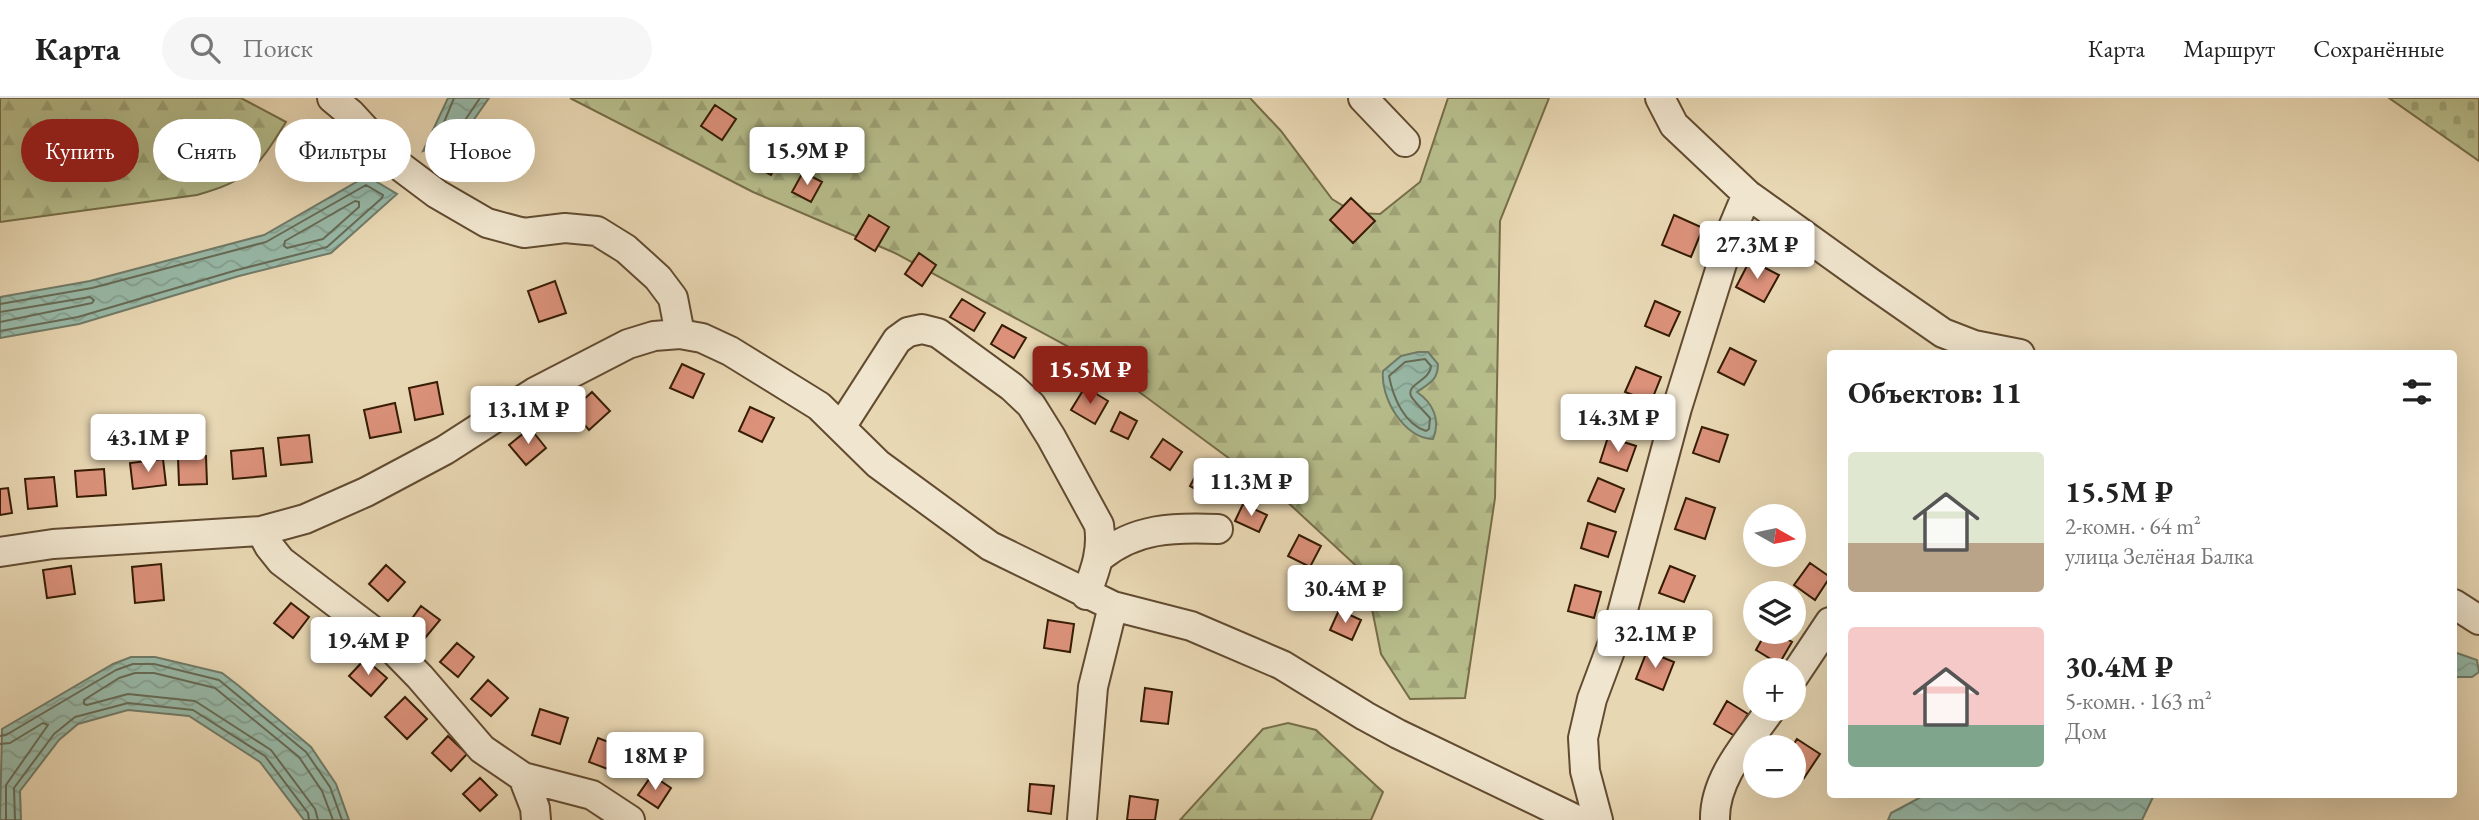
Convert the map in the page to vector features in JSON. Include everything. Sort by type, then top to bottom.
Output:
[{"type":"street","points":[[332,98],[351,114],[397,164],[437,194],[487,223],[524,233],[565,228],[597,231],[626,249],[658,278],[673,298],[680,334]]},
{"type":"street","points":[[1363,98],[1405,142]]},
{"type":"street","points":[[1660,98],[1674,125],[1747,194],[1943,332],[1974,345],[2001,350]]},
{"type":"street","points":[[1598,820],[1585,771],[1583,738],[1592,699],[1616,632],[1681,395],[1734,225],[1747,194]]},
{"type":"street","points":[[841,427],[897,340],[908,332],[922,329],[938,333],[1012,387],[1031,405],[1051,437],[1099,525],[1100,557],[1086,595]]},
{"type":"street","points":[[0,552],[53,544],[261,531],[305,519],[366,492],[445,450],[535,392],[628,344],[654,336],[680,334],[702,338],[730,351],[819,406],[878,464],[990,546],[1113,606],[1191,626],[1282,664],[1398,734],[1577,820]]},
{"type":"street","points":[[1100,557],[1129,538],[1150,531],[1181,527],[1218,529]]},
{"type":"street","points":[[261,531],[268,546],[281,561],[382,637],[482,749],[523,777],[592,795],[631,820]]},
{"type":"street","points":[[1082,820],[1093,687],[1113,606]]},
{"type":"street","points":[[2457,606],[2479,620]]},
{"type":"street","points":[[1806,658],[1827,626]]},
{"type":"street","points":[[1715,820],[1717,795],[1726,776],[1763,721]]},
{"type":"street","points":[[523,777],[535,808],[536,820]]},
{"type":"green space","points":[[0,98],[241,98],[280,119],[275,119],[275,139],[261,158],[261,119],[153,119],[153,182],[232,182],[197,195],[0,222]]},
{"type":"green space","points":[[570,98],[1250,98],[1281,131],[1332,199],[1355,213],[1380,214],[1420,182],[1448,98],[1549,98],[1500,221],[1495,498],[1465,698],[1410,699],[1381,654],[1365,574],[1283,498],[1104,366],[895,253],[753,192]]},
{"type":"green space","points":[[2389,98],[2479,98],[2479,161]]},
{"type":"green space","points":[[1288,723],[1316,730],[1383,792],[1371,820],[1180,820],[1263,729]]},
{"type":"water","points":[[448,98],[489,98],[474,119],[438,119]]},
{"type":"water","points":[[357,182],[377,182],[397,194],[331,253],[239,276],[79,324],[0,338],[0,297],[90,281],[264,235]]},
{"type":"water","points":[[1428,352],[1438,364],[1434,378],[1417,392],[1434,412],[1436,425],[1433,439],[1422,437],[1404,424],[1396,415],[1385,393],[1383,371],[1401,356]]},
{"type":"water","points":[[2457,653],[2477,660],[2479,672],[2472,677],[2457,677]]},
{"type":"water","points":[[131,657],[155,657],[222,673],[311,747],[336,784],[349,820],[304,820],[260,762],[189,716],[128,710],[78,724],[59,740],[20,791],[21,820],[0,820],[2,729],[113,664]]},
{"type":"water","points":[[1919,798],[2153,798],[2142,820],[1888,820],[1891,813]]},
{"type":"building","points":[[715,105],[736,119],[722,140],[701,126]]},
{"type":"building","points":[[762,144],[782,155],[771,175],[751,164]]},
{"type":"building","points":[[803,172],[822,182],[811,202],[792,192]]},
{"type":"building","points":[[1351,198],[1375,221],[1353,243],[1330,220]]},
{"type":"building","points":[[869,215],[889,227],[875,251],[855,239]]},
{"type":"building","points":[[1674,215],[1703,228],[1691,257],[1662,245]]},
{"type":"building","points":[[919,253],[936,265],[922,286],[905,274]]},
{"type":"building","points":[[1750,260],[1779,275],[1764,302],[1736,287]]},
{"type":"building","points":[[555,281],[566,313],[539,322],[528,291]]},
{"type":"building","points":[[962,299],[985,313],[974,331],[950,317]]},
{"type":"building","points":[[1655,301],[1680,312],[1669,336],[1645,326]]},
{"type":"building","points":[[1002,325],[1026,338],[1014,358],[991,344]]},
{"type":"building","points":[[1730,348],[1756,361],[1744,385],[1718,372]]},
{"type":"building","points":[[1047,353],[1070,368],[1057,388],[1034,373]]},
{"type":"building","points":[[682,364],[704,374],[693,398],[670,388]]},
{"type":"building","points":[[1636,367],[1661,377],[1651,402],[1625,392]]},
{"type":"building","points":[[437,382],[443,414],[415,420],[409,388]]},
{"type":"building","points":[[1085,387],[1108,401],[1095,424],[1071,410]]},
{"type":"building","points":[[592,392],[610,411],[589,430],[572,410]]},
{"type":"building","points":[[395,403],[401,432],[370,438],[364,410]]},
{"type":"building","points":[[750,407],[774,418],[762,442],[739,431]]},
{"type":"building","points":[[1120,412],[1137,421],[1128,439],[1111,431]]},
{"type":"building","points":[[1702,427],[1728,435],[1719,462],[1693,453]]},
{"type":"building","points":[[530,428],[546,448],[526,465],[509,445]]},
{"type":"building","points":[[309,435],[312,462],[281,465],[278,438]]},
{"type":"building","points":[[1608,437],[1636,446],[1627,471],[1600,462]]},
{"type":"building","points":[[1163,439],[1182,452],[1170,470],[1151,457]]},
{"type":"building","points":[[263,448],[266,476],[233,479],[231,451]]},
{"type":"building","points":[[206,456],[207,484],[179,485],[178,457]]},
{"type":"building","points":[[163,459],[166,485],[133,489],[130,463]]},
{"type":"building","points":[[1200,467],[1220,477],[1210,497],[1190,486]]},
{"type":"building","points":[[104,469],[106,495],[77,497],[75,471]]},
{"type":"building","points":[[54,477],[57,506],[28,509],[25,479]]},
{"type":"building","points":[[1598,478],[1624,489],[1615,512],[1588,501]]},
{"type":"building","points":[[8,488],[12,513],[0,515],[0,489]]},
{"type":"building","points":[[1686,498],[1715,508],[1705,539],[1675,529]]},
{"type":"building","points":[[1243,504],[1267,515],[1259,532],[1235,521]]},
{"type":"building","points":[[1588,523],[1616,532],[1608,557],[1581,548]]},
{"type":"building","points":[[1299,535],[1321,546],[1310,567],[1288,556]]},
{"type":"building","points":[[1810,563],[1827,575],[1827,582],[1815,600],[1806,594],[1806,581],[1797,581]]},
{"type":"building","points":[[161,564],[164,600],[135,603],[132,567]]},
{"type":"building","points":[[386,565],[405,582],[388,601],[369,584]]},
{"type":"building","points":[[71,566],[75,594],[47,598],[43,570]]},
{"type":"building","points":[[1670,566],[1695,576],[1684,602],[1659,593]]},
{"type":"building","points":[[1575,585],[1601,592],[1594,618],[1568,611]]},
{"type":"building","points":[[291,603],[309,617],[293,638],[274,623]]},
{"type":"building","points":[[421,606],[440,620],[425,638],[408,624]]},
{"type":"building","points":[[1339,610],[1361,620],[1352,640],[1330,630]]},
{"type":"building","points":[[1048,620],[1074,624],[1070,652],[1044,648]]},
{"type":"building","points":[[457,643],[474,657],[458,677],[440,662]]},
{"type":"building","points":[[1759,644],[1791,644],[1783,658],[1769,658],[1756,650]]},
{"type":"building","points":[[1647,651],[1674,662],[1663,690],[1636,679]]},
{"type":"building","points":[[365,659],[387,678],[371,696],[349,676]]},
{"type":"building","points":[[488,680],[508,698],[491,716],[471,699]]},
{"type":"building","points":[[1145,688],[1172,692],[1168,724],[1141,721]]},
{"type":"building","points":[[405,697],[427,719],[407,739],[385,717]]},
{"type":"building","points":[[1727,701],[1743,711],[1744,721],[1735,736],[1714,724]]},
{"type":"building","points":[[540,709],[568,718],[560,744],[532,735]]},
{"type":"building","points":[[448,736],[467,754],[451,771],[432,753]]},
{"type":"building","points":[[598,738],[622,747],[613,771],[589,762]]},
{"type":"building","points":[[1806,745],[1820,754],[1806,775]]},
{"type":"building","points":[[652,775],[671,788],[658,808],[638,795]]},
{"type":"building","points":[[480,778],[497,795],[480,811],[463,794]]},
{"type":"building","points":[[1030,784],[1054,786],[1051,814],[1028,811]]},
{"type":"building","points":[[1130,796],[1158,800],[1155,820],[1127,820]]}]
